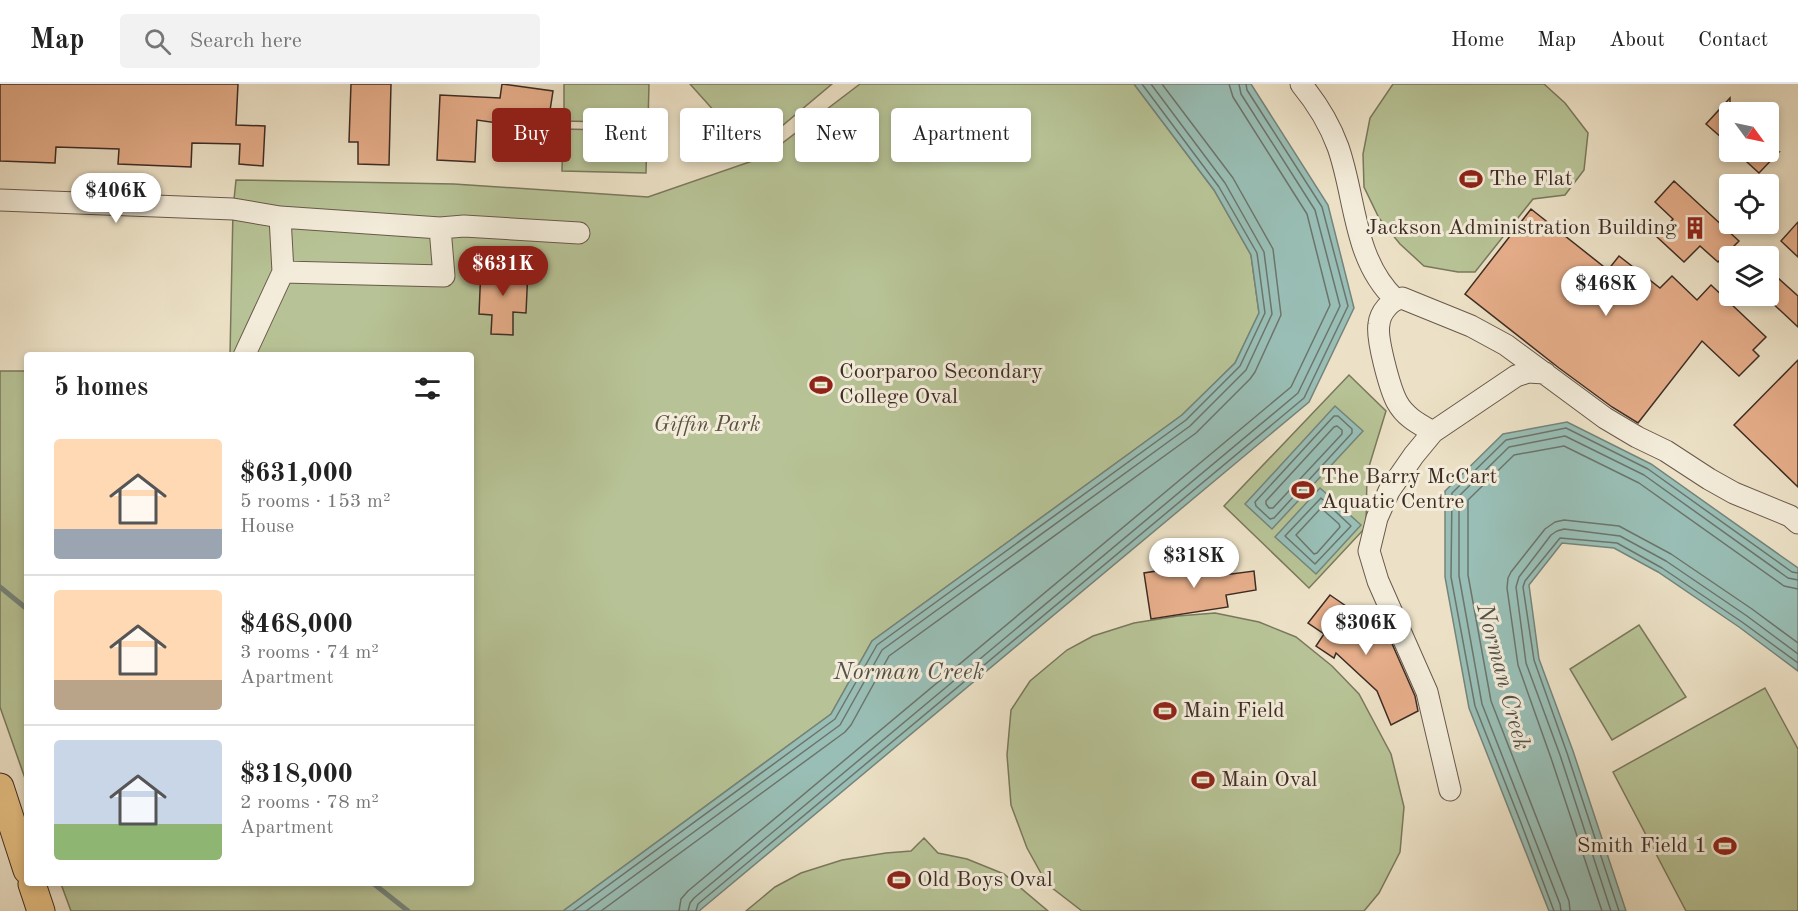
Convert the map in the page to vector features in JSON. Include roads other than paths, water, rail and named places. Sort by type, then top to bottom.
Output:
[{"type":"main road","points":[[0,788],[24,861]]},
{"type":"main road","points":[[33,886],[41,911]]},
{"type":"street","points":[[1300,84],[1313,99],[1338,147],[1368,261],[1372,301],[1385,367],[1396,401],[1414,421],[1433,432]]},
{"type":"street","points":[[0,200],[233,209],[280,217],[440,228],[464,226],[579,233]]},
{"type":"street","points":[[246,352],[283,272],[280,217]]},
{"type":"street","points":[[283,272],[444,276],[440,228]]},
{"type":"street","points":[[1368,261],[1382,285],[1395,299]]},
{"type":"street","points":[[1378,327],[1381,315],[1395,299],[1402,298],[1471,326],[1545,373],[1605,418],[1666,451],[1726,488],[1790,516],[1798,523]]},
{"type":"street","points":[[1499,342],[1511,365],[1507,382]]},
{"type":"street","points":[[1450,790],[1427,692],[1378,581],[1369,551],[1377,518],[1389,491],[1433,432],[1516,376],[1528,372],[1545,373]]},
{"type":"street","points":[[1404,469],[1414,421]]},
{"type":"water","name":"Norman Creek","points":[[1134,84],[1251,84],[1328,205],[1354,308],[1309,402],[699,911],[563,911],[831,714],[872,641],[1182,415],[1235,363],[1259,313],[1251,255],[1214,190]]},
{"type":"water","points":[[1335,406],[1363,431],[1272,529],[1245,504]]},
{"type":"water","name":"Norman Creek","points":[[1567,422],[1651,464],[1798,568],[1798,671],[1739,627],[1658,572],[1614,548],[1562,543],[1529,585],[1539,659],[1573,751],[1626,911],[1549,911],[1469,708],[1445,577],[1445,491],[1503,434]]},
{"type":"water","points":[[1320,488],[1361,525],[1316,574],[1275,537]]},
{"type":"waterway","points":[[0,587],[24,607]]},
{"type":"waterway","points":[[377,886],[408,911]]},
{"type":"place","name":"The Flat","points":[[1471,179]]},
{"type":"place","name":"Jackson Administration Building","points":[[1695,228]]},
{"type":"place","name":"Coorparoo Secondary College Oval","points":[[821,385]]},
{"type":"place","name":"The Barry McCart Aquatic Centre","points":[[1303,490]]},
{"type":"place","name":"Main Field","points":[[1165,711]]},
{"type":"place","name":"Main Oval","points":[[1203,780]]},
{"type":"place","name":"Smith Field 1","points":[[1725,846]]},
{"type":"place","name":"Old Boys Oval","points":[[899,880]]},
{"type":"park label","name":"Giffin Park","points":[[707,425]]}]
